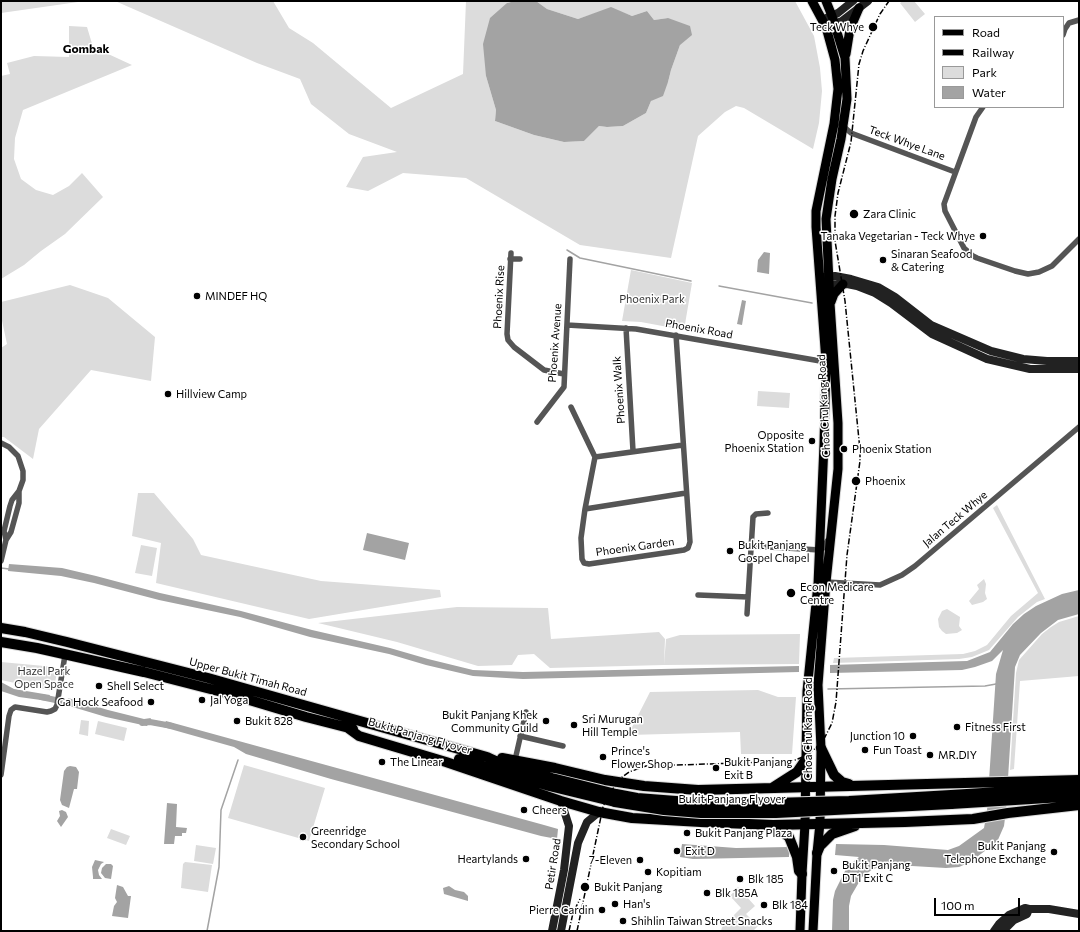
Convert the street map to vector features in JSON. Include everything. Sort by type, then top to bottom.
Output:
[{"type":"highway","points":[[1,620],[5,629]]},
{"type":"highway","name":"Upper Bukit Timah Road","points":[[5,629],[67,642],[151,663],[331,712],[487,758]]},
{"type":"highway","name":"Upper Bukit Timah Road","points":[[1,642],[37,648],[144,672],[226,693],[348,728]]},
{"type":"highway","points":[[348,728],[359,736],[446,762],[562,801],[598,812],[632,818],[760,824],[863,824],[949,821],[1079,805]]},
{"type":"highway","name":"Bukit Panjang Flyover","points":[[348,728],[550,782]]},
{"type":"highway","points":[[821,748],[838,780],[855,786]]},
{"type":"highway","points":[[487,758],[504,758],[604,780],[644,786],[698,790],[820,788],[1079,780]]},
{"type":"highway","name":"Bukit Panjang Flyover","points":[[487,758],[597,798],[638,807],[701,813],[776,813],[951,800],[1079,787]]},
{"type":"highway","points":[[770,789],[797,772],[806,759]]},
{"type":"highway","points":[[749,789],[762,796],[767,802],[768,809],[760,824]]},
{"type":"highway","name":"Bukit Panjang Flyover","points":[[951,800],[1079,796]]},
{"type":"highway","points":[[773,824],[789,837],[799,871],[802,874]]},
{"type":"highway","points":[[817,853],[820,846],[832,834],[863,824]]},
{"type":"main road","points":[[812,1],[829,22]]},
{"type":"main road","points":[[826,1],[829,22]]},
{"type":"main road","points":[[829,22],[856,4],[868,1]]},
{"type":"main road","points":[[845,58],[856,4]]},
{"type":"main road","name":"Choa Chu Kang Road","points":[[813,931],[820,823],[821,748],[818,685],[826,582],[838,469],[838,437],[826,218],[847,99],[845,58],[829,22]]},
{"type":"main road","name":"Choa Chu Kang Road","points":[[800,931],[805,824],[808,686],[820,550],[826,362],[816,211],[834,124],[838,89],[829,22]]},
{"type":"main road","points":[[820,281],[851,279],[878,287],[895,297],[931,325],[991,351],[1023,359],[1079,361]]},
{"type":"main road","points":[[830,280],[857,286],[879,296],[932,334],[987,359],[1030,369],[1079,369]]},
{"type":"main road","points":[[830,303],[834,294],[843,284]]},
{"type":"main road","points":[[824,444],[828,450],[834,450],[838,437]]},
{"type":"main road","points":[[823,468],[827,460],[833,457],[835,458],[838,469]]},
{"type":"main road","name":"Petir Road","points":[[552,931],[564,870],[569,826],[562,801]]},
{"type":"main road","name":"Petir Road","points":[[561,931],[578,843],[588,821],[598,812]]},
{"type":"main road","points":[[564,870],[568,865],[574,865]]},
{"type":"main road","points":[[994,931],[1005,918],[1024,908],[1030,910],[1049,909],[1079,914]]},
{"type":"main road","points":[[1003,931],[1010,923],[1027,914],[1030,910]]},
{"type":"street","points":[[1064,32],[1070,23],[1079,20]]},
{"type":"street","name":"Teck Whye Lane","points":[[982,108],[976,117],[945,200],[945,211],[964,248],[973,256],[1019,273],[1034,273],[1046,270],[1052,266],[1079,239]]},
{"type":"street","name":"Teck Whye Lane","points":[[843,126],[851,133],[955,172]]},
{"type":"street","name":"Teck Whye Lane","points":[[841,139],[851,133]]},
{"type":"street","name":"Phoenix Rise","points":[[520,259],[511,256],[507,334],[508,340],[514,347],[544,370],[564,374]]},
{"type":"street","name":"Phoenix Avenue","points":[[538,422],[564,387],[570,259]]},
{"type":"street","name":"Phoenix Road","points":[[567,326],[626,328],[676,335],[826,362]]},
{"type":"street","name":"Phoenix Walk","points":[[626,328],[633,452]]},
{"type":"street","name":"Phoenix Garden","points":[[595,457],[581,538],[582,559],[584,563],[589,564],[684,550],[688,548],[690,542],[676,335]]},
{"type":"street","points":[[571,407],[595,457],[683,444]]},
{"type":"street","name":"Jalan Teck Whye","points":[[826,582],[880,585],[902,575],[915,566],[1079,427]]},
{"type":"street","points":[[1,443],[9,447],[18,456],[21,464],[22,480],[19,491],[12,500],[10,506],[4,531],[6,540],[1,561]]},
{"type":"street","points":[[585,509],[686,493]]},
{"type":"street","points":[[747,614],[754,515],[762,512],[768,513]]},
{"type":"street","points":[[752,546],[820,550],[825,547],[831,530]]},
{"type":"street","points":[[698,595],[748,597]]},
{"type":"street","points":[[1,775],[11,710],[15,707],[51,711],[55,709],[57,705],[65,655]]},
{"type":"street","points":[[514,760],[526,712]]},
{"type":"street","points":[[520,736],[563,746]]},
{"type":"green space","points":[[1,1],[85,1],[1,13]]},
{"type":"green space","points":[[115,1],[273,1],[289,28],[313,43],[391,108],[463,74],[466,1],[515,1],[507,3],[486,76],[496,110],[495,121],[534,135],[564,142],[584,141],[599,126],[623,126],[646,113],[651,101],[668,82],[680,45],[668,18],[654,20],[647,11],[632,16],[611,8],[578,19],[547,9],[536,1],[795,1],[814,36],[820,68],[822,91],[819,123],[813,149],[744,108],[736,106],[725,112],[698,136],[671,258],[580,245],[466,178],[403,173],[368,191],[346,187],[363,157],[397,152],[349,134],[311,104],[300,79],[257,63]]},
{"type":"green space","points":[[903,1],[914,1],[925,14],[915,22],[900,3]]},
{"type":"green space","points":[[69,26],[87,27],[93,47],[132,65],[23,110],[15,138],[14,159],[21,179],[36,190],[53,195],[69,186],[82,173],[103,197],[65,234],[24,265],[1,279],[1,76],[10,74],[7,63],[34,56],[69,57]]},
{"type":"green space","name":"Phoenix Park","points":[[631,270],[692,283],[684,330],[641,322],[622,321]]},
{"type":"green space","points":[[70,285],[108,298],[155,337],[151,381],[91,370],[39,429],[33,459],[4,437],[1,437],[1,348],[7,344],[1,316],[1,302]]},
{"type":"green space","points":[[758,391],[790,393],[789,408],[757,406]]},
{"type":"green space","points":[[138,493],[154,493],[193,539],[201,555],[321,581],[440,590],[441,597],[309,619],[156,583],[161,543],[132,536]]},
{"type":"green space","points":[[997,505],[1045,599],[1037,602],[1018,617],[989,650],[972,657],[959,659],[833,663],[834,658],[963,654],[975,651],[987,645],[1011,616],[1038,593],[993,508]]},
{"type":"green space","points":[[141,545],[157,548],[152,576],[135,573]]},
{"type":"green space","points":[[984,579],[986,584],[985,593],[987,599],[983,602],[972,605],[969,601],[979,589],[977,585]]},
{"type":"green space","points":[[457,607],[548,608],[551,639],[659,632],[665,639],[664,665],[550,668],[534,654],[518,655],[512,665],[478,666],[397,642],[318,623]]},
{"type":"green space","points":[[947,609],[960,617],[959,626],[962,630],[957,633],[946,634],[939,627],[938,619],[942,611]]},
{"type":"green space","points":[[1079,616],[1079,676],[1020,681],[1014,769],[1010,770],[1016,673],[1019,660],[1042,634],[1051,627],[1059,622]]},
{"type":"green space","points":[[800,634],[799,664],[664,665],[666,639],[680,635]]},
{"type":"green space","name":"Hazel Park Open Space","points":[[1,662],[55,667],[57,673],[53,691],[1,680]]},
{"type":"green space","points":[[758,690],[778,697],[796,697],[792,754],[741,754],[740,732],[628,735],[650,692]]},
{"type":"green space","points":[[81,720],[89,721],[88,736],[79,734]]},
{"type":"green space","points":[[98,721],[127,728],[124,741],[95,734]]},
{"type":"green space","points":[[244,765],[325,788],[309,841],[228,818]]},
{"type":"green space","points":[[111,829],[130,836],[126,845],[107,838]]},
{"type":"green space","points":[[196,845],[216,848],[213,864],[194,861]]},
{"type":"green space","points":[[185,862],[212,865],[208,892],[181,888],[183,864]]},
{"type":"green space","points":[[738,887],[755,906],[746,914],[758,926],[753,931],[721,931],[722,927],[741,908],[730,896]]},
{"type":"water","points":[[515,1],[536,1],[547,9],[578,19],[611,7],[632,16],[647,11],[654,20],[668,18],[690,26],[692,35],[680,45],[663,96],[651,101],[646,113],[623,126],[599,126],[584,141],[564,142],[534,135],[495,121],[496,110],[486,76],[483,44],[490,18],[507,3]]},
{"type":"water","points":[[764,252],[770,253],[769,274],[757,272],[758,260]]},
{"type":"water","points":[[742,300],[746,301],[742,325],[737,324]]},
{"type":"water","points":[[367,533],[409,543],[405,560],[363,550]]},
{"type":"water","points":[[9,564],[62,568],[160,593],[241,611],[473,670],[523,672],[799,666],[799,672],[523,679],[473,676],[426,665],[389,654],[310,637],[240,617],[159,600],[94,583],[61,576],[8,571]]},
{"type":"water","points":[[1079,590],[1079,614],[1058,620],[1041,633],[1020,655],[1015,667],[1006,810],[1004,826],[997,842],[970,862],[959,867],[946,868],[887,865],[873,869],[862,877],[851,896],[849,906],[849,931],[832,931],[833,900],[835,891],[847,867],[859,857],[835,855],[836,844],[884,845],[948,850],[959,846],[984,828],[987,811],[996,674],[1003,650],[992,661],[962,670],[830,673],[830,665],[967,661],[990,652],[1013,624],[1036,606],[1062,594]]},
{"type":"water","points":[[1,682],[14,689],[50,695],[48,701],[19,697],[1,691]]},
{"type":"water","points":[[68,698],[144,719],[151,718],[147,726],[106,717],[66,705]]},
{"type":"water","points":[[166,721],[558,829],[557,839],[541,836],[331,779],[246,754],[234,747],[163,727]]},
{"type":"water","points":[[70,766],[76,767],[79,772],[77,789],[74,789],[69,808],[62,805],[60,800],[64,771]]},
{"type":"water","points":[[167,803],[177,804],[176,827],[187,828],[186,833],[182,833],[182,836],[175,836],[174,844],[164,844]]},
{"type":"water","points":[[62,810],[66,812],[68,817],[61,827],[57,821],[60,816],[59,811]]},
{"type":"water","points":[[682,844],[736,848],[789,847],[789,857],[693,859],[680,857]]},
{"type":"water","points":[[95,860],[104,862],[98,870],[102,879],[93,879],[92,867]]},
{"type":"water","points":[[106,864],[111,864],[113,866],[111,879],[105,878],[101,873],[102,868]]},
{"type":"water","points":[[117,885],[123,887],[128,896],[131,896],[128,918],[112,916],[114,906],[117,902],[115,898]]},
{"type":"water","points":[[449,886],[455,890],[464,892],[468,896],[468,901],[444,894],[443,888]]},
{"type":"waterway","points":[[567,250],[580,258],[691,281]]},
{"type":"waterway","points":[[719,286],[812,303]]},
{"type":"waterway","points":[[1,568],[9,569]]},
{"type":"waterway","points":[[828,689],[985,686],[996,684]]},
{"type":"waterway","points":[[41,697],[75,704]]},
{"type":"waterway","points":[[142,723],[150,722],[172,726]]},
{"type":"waterway","points":[[207,931],[219,867],[221,810],[238,760]]},
{"type":"railway","points":[[577,931],[603,807],[608,795],[621,778],[629,772],[646,766],[795,760],[803,757],[816,748],[825,737],[832,723],[836,702],[847,555],[860,461],[845,301],[835,241],[835,216],[838,193],[851,142],[859,64],[863,51],[880,14],[889,1]]},
{"type":"railway","points":[[569,931],[573,913],[580,899]]},
{"type":"place","name":"Teck Whye","points":[[873,27]]},
{"type":"place","name":"Zara Clinic","points":[[854,214]]},
{"type":"place","name":"Tanaka Vegetarian - Teck Whye","points":[[983,236]]},
{"type":"place","name":"Sinaran Seafood & Catering","points":[[883,260]]},
{"type":"place","name":"MINDEF HQ","points":[[197,296]]},
{"type":"place","name":"Hillview Camp","points":[[168,394]]},
{"type":"place","name":"Opposite Phoenix Station","points":[[812,441]]},
{"type":"place","name":"Phoenix Station","points":[[844,449]]},
{"type":"place","name":"Phoenix","points":[[856,481]]},
{"type":"place","name":"Bukit Panjang Gospel Chapel","points":[[730,551]]},
{"type":"place","name":"Econ Medicare Centre","points":[[791,593]]},
{"type":"place","name":"Shell Select","points":[[99,686]]},
{"type":"place","name":"Jal Yoga","points":[[202,700]]},
{"type":"place","name":"Ga Hock Seafood","points":[[151,702]]},
{"type":"place","name":"Bukit 828","points":[[237,721]]},
{"type":"place","name":"Bukit Panjang Khek Community Guild","points":[[546,721]]},
{"type":"place","name":"Sri Murugan Hill Temple","points":[[574,725]]},
{"type":"place","name":"Fitness First","points":[[957,727]]},
{"type":"place","name":"Junction 10","points":[[913,736]]},
{"type":"place","name":"Fun Toast","points":[[865,750]]},
{"type":"place","name":"MR.DIY","points":[[930,755]]},
{"type":"place","name":"Prince's Flower Shop","points":[[603,757]]},
{"type":"place","name":"The Linear","points":[[382,762]]},
{"type":"place","name":"Bukit Panjang Exit B","points":[[716,768]]},
{"type":"place","name":"Cheers","points":[[524,810]]},
{"type":"place","name":"Bukit Panjang Plaza","points":[[687,833]]},
{"type":"place","name":"Greenridge Secondary School","points":[[303,837]]},
{"type":"place","name":"Exit D","points":[[677,851]]},
{"type":"place","name":"Bukit Panjang Telephone Exchange","points":[[1054,852]]},
{"type":"place","name":"Heartylands","points":[[526,859]]},
{"type":"place","name":"7-Eleven","points":[[640,860]]},
{"type":"place","name":"Bukit Panjang DT1 Exit C","points":[[834,871]]},
{"type":"place","name":"Kopitiam","points":[[648,872]]},
{"type":"place","name":"Blk 185","points":[[740,879]]},
{"type":"place","name":"Bukit Panjang","points":[[585,887]]},
{"type":"place","name":"Blk 185A","points":[[707,893]]},
{"type":"place","name":"Han's","points":[[615,904]]},
{"type":"place","name":"Blk 184","points":[[764,905]]},
{"type":"place","name":"Pierre Cardin","points":[[602,910]]},
{"type":"place","name":"Shihlin Taiwan Street Snacks","points":[[623,921]]},
{"type":"district","name":"Gombak","points":[[86,49]]}]
